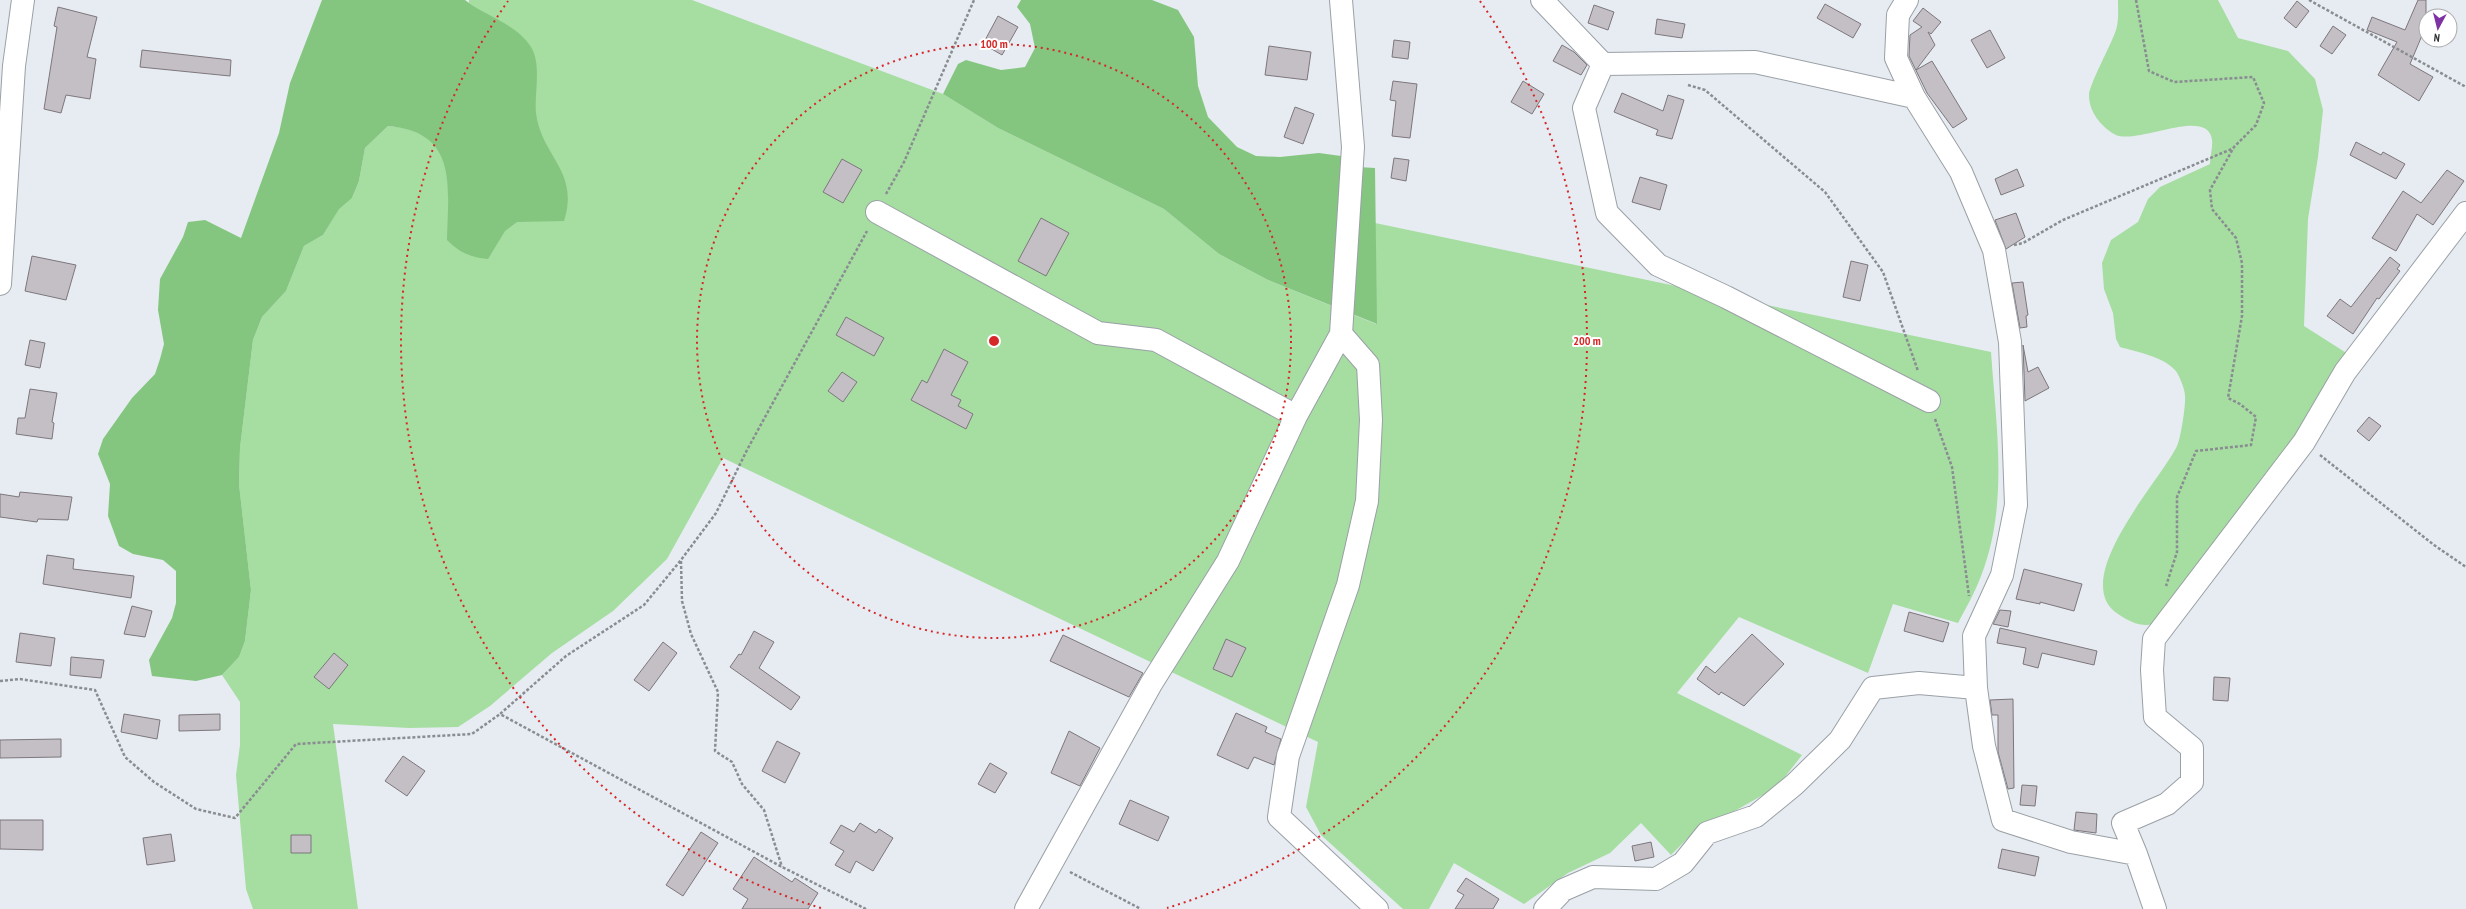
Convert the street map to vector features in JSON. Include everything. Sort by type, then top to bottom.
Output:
[{"type":"street","points":[[0,284],[14,66],[23,0]]},
{"type":"street","points":[[1026,909],[1151,684],[1228,561],[1296,416],[1341,334],[1354,147],[1341,0]]},
{"type":"street","points":[[1542,0],[1603,64],[1755,62],[1914,97]]},
{"type":"street","points":[[1908,0],[1898,15],[1896,58],[1914,97],[1961,172],[1994,250],[2010,342],[2016,505],[2002,575],[1974,636],[1976,688],[1984,746],[2003,820],[2071,842],[2136,854]]},
{"type":"street","points":[[1603,64],[1584,108],[1607,213],[1658,265],[1726,297],[1928,401]]},
{"type":"street","points":[[877,212],[1098,333],[1156,340],[1296,416]]},
{"type":"street","points":[[2155,909],[2136,854],[2123,823],[2167,804],[2192,782],[2192,748],[2155,717],[2152,670],[2154,639],[2304,442],[2345,372],[2466,213]]},
{"type":"street","points":[[1341,334],[1368,365],[1370,420],[1367,501],[1348,585],[1288,756],[1279,817],[1376,909]]},
{"type":"street","points":[[1545,909],[1563,890],[1593,877],[1656,878],[1683,863],[1707,833],[1756,816],[1795,784],[1840,740],[1873,688],[1919,683],[1976,688]]},
{"type":"path","points":[[0,681],[20,679],[95,690],[125,757],[154,782],[196,809],[235,818],[296,744],[472,734],[500,714],[566,656],[644,605],[681,560],[716,513],[747,450],[904,162],[974,0]]},
{"type":"path","points":[[2136,0],[2149,71],[2174,82],[2253,77],[2264,103],[2256,125],[2234,147],[2210,190],[2212,209],[2236,238],[2242,263],[2242,316],[2228,398],[2240,404],[2256,417],[2251,445],[2196,451],[2177,497],[2177,552],[2166,588]]},
{"type":"path","points":[[2309,0],[2330,14],[2466,87]]},
{"type":"path","points":[[1685,84],[1705,90],[1825,192],[1883,272],[1952,468],[1969,598]]},
{"type":"path","points":[[1994,250],[2023,243],[2063,220],[2234,147]]},
{"type":"path","points":[[2304,442],[2434,545],[2466,567]]},
{"type":"path","points":[[681,560],[682,601],[691,634],[718,692],[715,751],[732,762],[742,784],[764,810],[782,867]]},
{"type":"path","points":[[500,714],[782,867],[866,909]]},
{"type":"path","points":[[1051,862],[1141,909]]},
{"type":"green space","points":[[322,0],[465,0],[509,26],[525,39],[531,47],[536,62],[536,113],[539,128],[558,164],[567,189],[568,204],[564,221],[517,222],[505,231],[488,259],[471,256],[456,248],[447,240],[448,201],[444,165],[438,151],[427,139],[411,130],[388,126],[365,148],[359,181],[352,198],[339,209],[323,235],[304,246],[286,291],[262,317],[253,340],[240,448],[239,484],[251,590],[245,641],[239,657],[222,675],[196,681],[152,676],[149,660],[172,618],[176,603],[176,571],[163,560],[133,554],[119,546],[108,516],[110,484],[98,454],[103,439],[132,398],[155,374],[164,344],[158,310],[160,279],[183,237],[188,222],[205,220],[241,238],[279,133],[290,83]]},
{"type":"green space","points":[[469,0],[692,0],[943,94],[998,128],[1164,209],[1219,254],[1268,280],[1376,324],[1375,223],[1991,352],[1997,437],[1998,493],[1990,549],[1981,576],[1958,623],[1893,604],[1868,673],[1739,617],[1677,693],[1802,755],[1777,787],[1689,837],[1671,855],[1641,823],[1610,853],[1568,873],[1524,904],[1454,863],[1429,909],[1403,909],[1321,835],[1306,807],[1318,742],[723,458],[667,559],[613,611],[552,653],[490,706],[458,727],[409,728],[333,724],[358,909],[253,909],[246,889],[236,775],[240,745],[240,702],[222,675],[239,657],[245,641],[251,590],[239,484],[240,448],[253,340],[262,317],[286,291],[304,246],[323,235],[339,208],[352,198],[359,181],[365,148],[388,126],[413,131],[428,138],[439,150],[448,173]]},
{"type":"green space","points":[[1021,0],[1152,0],[1178,10],[1194,37],[1198,86],[1208,117],[1237,147],[1256,156],[1280,157],[1319,153],[1341,156],[1358,167],[1375,168],[1377,324],[1268,280],[1219,254],[1164,209],[998,128],[943,94],[958,64],[966,60],[1001,70],[1025,67],[1035,48],[1030,24],[1017,7]]},
{"type":"green space","points":[[2118,0],[2218,0],[2238,38],[2288,51],[2315,79],[2323,110],[2318,157],[2308,219],[2304,326],[2359,361],[2161,623],[2149,625],[2134,623],[2118,614],[2105,598],[2103,578],[2110,555],[2122,530],[2168,462],[2177,446],[2183,421],[2185,393],[2182,382],[2175,370],[2170,365],[2149,355],[2120,347],[2116,339],[2113,313],[2104,289],[2102,263],[2111,240],[2138,222],[2148,199],[2160,187],[2210,164],[2212,140],[2207,130],[2198,126],[2185,126],[2137,136],[2124,137],[2109,131],[2100,123],[2093,113],[2089,95],[2090,90],[2116,30],[2118,19]]},
{"type":"building","points":[[2418,0],[2426,0],[2426,8],[2418,8],[2418,45],[2410,64],[2433,77],[2419,101],[2378,75],[2397,42],[2367,30],[2372,17],[2405,30]]},
{"type":"building","points":[[2297,1],[2309,11],[2296,28],[2284,18]]},
{"type":"building","points":[[1825,4],[1861,24],[1853,38],[1817,18]]},
{"type":"building","points":[[1594,5],[1614,12],[1608,30],[1588,23]]},
{"type":"building","points":[[58,7],[97,17],[87,57],[96,59],[90,99],[66,95],[61,113],[44,109],[57,27],[54,26]]},
{"type":"building","points":[[1923,8],[1941,22],[1931,34],[1928,32],[1935,45],[1916,70],[1932,61],[1967,119],[1953,128],[1927,93],[1909,56],[1910,35],[1922,27],[1913,21]]},
{"type":"building","points":[[998,16],[1018,27],[1002,55],[983,44]]},
{"type":"building","points":[[1657,19],[1685,24],[1682,38],[1655,34]]},
{"type":"building","points":[[2333,26],[2346,35],[2332,54],[2320,46]]},
{"type":"building","points":[[1990,30],[2005,58],[1987,68],[1971,40]]},
{"type":"building","points":[[1394,40],[1410,42],[1408,59],[1392,57]]},
{"type":"building","points":[[1562,45],[1574,52],[1587,65],[1581,75],[1553,61]]},
{"type":"building","points":[[1269,46],[1311,52],[1307,80],[1265,75]]},
{"type":"building","points":[[142,50],[231,60],[230,76],[140,67]]},
{"type":"building","points":[[1393,81],[1417,84],[1410,138],[1392,136],[1396,101],[1390,100]]},
{"type":"building","points":[[1523,81],[1544,94],[1532,114],[1511,102]]},
{"type":"building","points":[[1622,93],[1663,111],[1668,95],[1684,100],[1672,139],[1656,135],[1658,130],[1614,112]]},
{"type":"building","points":[[1295,107],[1314,114],[1303,144],[1284,137]]},
{"type":"building","points":[[2356,142],[2381,155],[2383,152],[2405,164],[2396,179],[2350,155]]},
{"type":"building","points":[[1394,158],[1409,160],[1406,181],[1391,178]]},
{"type":"building","points":[[842,159],[862,170],[843,203],[823,192]]},
{"type":"building","points":[[2017,169],[2024,186],[2001,195],[1995,179]]},
{"type":"building","points":[[2447,170],[2464,181],[2433,225],[2417,214],[2396,251],[2372,238],[2403,191],[2421,203]]},
{"type":"building","points":[[1640,177],[1667,185],[1660,210],[1632,202]]},
{"type":"building","points":[[2016,213],[2025,237],[2006,249],[1995,220]]},
{"type":"building","points":[[1041,218],[1069,233],[1046,276],[1018,261]]},
{"type":"building","points":[[32,256],[76,265],[66,300],[25,291]]},
{"type":"building","points":[[2390,257],[2400,265],[2397,269],[2400,271],[2379,299],[2377,298],[2353,334],[2327,316],[2340,299],[2351,307]]},
{"type":"building","points":[[1851,261],[1868,265],[1860,301],[1843,297]]},
{"type":"building","points":[[2023,282],[2028,315],[2026,316],[2027,327],[2020,328],[2012,283]]},
{"type":"building","points":[[846,317],[884,338],[874,356],[836,335]]},
{"type":"building","points":[[30,340],[45,343],[40,368],[25,365]]},
{"type":"building","points":[[2023,345],[2028,372],[2038,367],[2049,388],[2025,401]]},
{"type":"building","points":[[944,349],[968,362],[951,395],[961,400],[958,406],[973,414],[966,429],[911,400],[922,380],[927,383]]},
{"type":"building","points":[[842,372],[857,382],[843,402],[828,391]]},
{"type":"building","points":[[30,389],[57,393],[52,422],[54,423],[52,439],[16,434],[18,418],[25,418]]},
{"type":"building","points":[[2369,417],[2381,426],[2369,441],[2357,431]]},
{"type":"building","points":[[20,492],[72,497],[68,520],[38,519],[37,522],[0,517],[0,494],[19,497]]},
{"type":"building","points":[[47,555],[74,559],[73,569],[134,576],[131,598],[43,584]]},
{"type":"building","points":[[2024,569],[2082,584],[2074,611],[2040,602],[2040,604],[2016,599]]},
{"type":"building","points":[[132,606],[152,611],[145,637],[124,634]]},
{"type":"building","points":[[2000,610],[2011,611],[2008,627],[1993,624]]},
{"type":"building","points":[[1909,612],[1949,623],[1943,642],[1904,631]]},
{"type":"building","points":[[2000,628],[2097,651],[2094,665],[2042,653],[2038,668],[2023,664],[2026,648],[1997,643]]},
{"type":"building","points":[[754,631],[774,642],[759,668],[800,697],[791,710],[730,667],[739,654],[741,655]]},
{"type":"building","points":[[20,633],[55,638],[51,666],[16,662]]},
{"type":"building","points":[[1752,634],[1784,664],[1744,706],[1721,692],[1719,695],[1697,679],[1706,666],[1715,673]]},
{"type":"building","points":[[1063,635],[1143,673],[1129,697],[1050,661]]},
{"type":"building","points":[[1226,639],[1246,648],[1232,677],[1213,669]]},
{"type":"building","points":[[663,642],[677,653],[649,691],[634,680]]},
{"type":"building","points":[[334,653],[348,665],[329,689],[314,677]]},
{"type":"building","points":[[71,657],[104,660],[101,678],[70,675]]},
{"type":"building","points":[[2214,677],[2230,678],[2228,701],[2213,700]]},
{"type":"building","points":[[2013,699],[2014,788],[2008,789],[1998,752],[1998,715],[1992,715],[1990,700]]},
{"type":"building","points":[[1236,713],[1267,727],[1265,732],[1281,739],[1274,765],[1254,757],[1248,769],[1217,755]]},
{"type":"building","points":[[124,714],[160,720],[157,739],[121,732]]},
{"type":"building","points":[[220,714],[220,730],[179,731],[179,715]]},
{"type":"building","points":[[1069,731],[1100,748],[1080,786],[1051,773]]},
{"type":"building","points":[[61,739],[61,757],[0,758],[0,740]]},
{"type":"building","points":[[777,741],[800,753],[785,783],[762,771]]},
{"type":"building","points":[[403,756],[425,771],[407,796],[385,781]]},
{"type":"building","points":[[990,763],[1007,773],[995,793],[978,784]]},
{"type":"building","points":[[2022,785],[2037,786],[2035,806],[2020,805]]},
{"type":"building","points":[[1130,800],[1169,817],[1158,841],[1119,824]]},
{"type":"building","points":[[2076,812],[2097,814],[2096,833],[2074,830]]},
{"type":"building","points":[[0,820],[43,820],[43,850],[0,849]]},
{"type":"building","points":[[860,823],[876,833],[879,829],[893,838],[873,871],[856,861],[850,873],[835,865],[844,851],[830,843],[841,825],[854,832]]},
{"type":"building","points":[[701,832],[718,843],[683,896],[666,885]]},
{"type":"building","points":[[171,834],[175,861],[147,865],[143,838]]},
{"type":"building","points":[[291,835],[311,835],[311,853],[291,853]]},
{"type":"building","points":[[1651,842],[1654,857],[1635,861],[1632,846]]},
{"type":"building","points":[[2002,849],[2039,857],[2035,876],[1998,868]]},
{"type":"building","points":[[754,857],[792,882],[795,878],[818,893],[808,909],[742,909],[748,899],[733,889]]},
{"type":"building","points":[[1466,878],[1499,899],[1493,909],[1455,909],[1464,895],[1457,891]]}]
